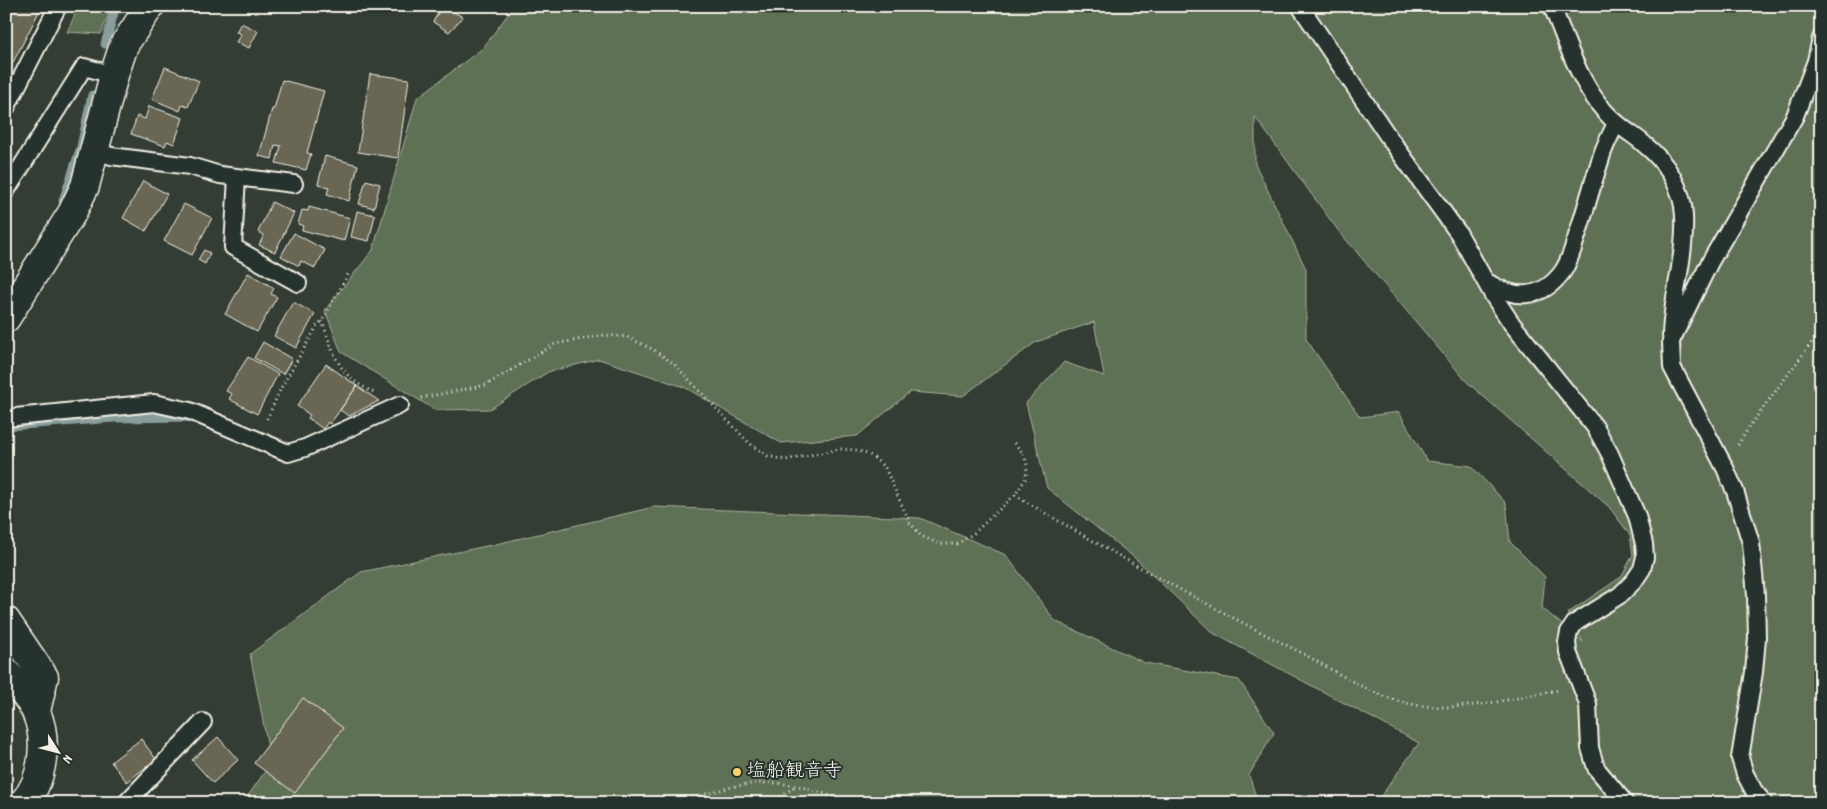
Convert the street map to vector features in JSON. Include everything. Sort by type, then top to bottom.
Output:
[{"type":"street","points":[[6,318],[72,213],[85,186],[124,44],[150,6]]},
{"type":"street","points":[[6,621],[44,677],[36,711]]},
{"type":"street","points":[[6,672],[36,711],[41,728],[43,751],[40,772],[34,787],[23,803]]},
{"type":"lane","points":[[6,108],[58,6]]},
{"type":"lane","points":[[1300,6],[1390,139],[1458,234],[1512,324],[1594,427],[1618,472],[1637,516],[1644,544],[1645,557],[1642,568],[1634,581],[1620,595],[1575,623],[1569,632],[1567,642],[1568,652],[1588,704],[1590,748],[1596,768],[1626,803]]},
{"type":"lane","points":[[1552,6],[1581,74],[1593,96],[1616,123],[1646,145],[1664,164],[1678,186],[1684,215],[1682,246],[1672,314],[1672,367],[1725,468],[1735,491],[1751,543],[1756,595],[1757,638],[1754,672],[1740,758],[1745,774],[1764,803]]},
{"type":"lane","points":[[1671,341],[1710,262],[1795,116],[1816,61],[1821,38]]},
{"type":"lane","points":[[6,191],[84,67],[114,75]]},
{"type":"lane","points":[[1486,281],[1500,290],[1517,294],[1536,293],[1553,283],[1564,269],[1572,252],[1601,155],[1616,123]]},
{"type":"lane","points":[[94,150],[111,156],[190,166],[220,175],[294,184]]},
{"type":"lane","points":[[237,177],[232,247],[298,283]]},
{"type":"lane","points":[[6,418],[154,403],[190,411],[288,453],[305,448],[400,405]]},
{"type":"lane","points":[[126,803],[203,722]]},
{"type":"path","points":[[258,440],[281,388],[350,271]]},
{"type":"path","points":[[322,321],[334,352],[344,371],[357,383],[400,405],[412,400],[486,385],[555,344],[604,335],[627,337],[652,349],[673,363],[749,443],[768,456],[785,460],[840,450],[857,450],[872,456],[885,468],[910,523],[922,536],[940,544],[957,544],[974,533],[1015,496],[1026,478],[1027,465],[1024,454],[1014,443]]},
{"type":"path","points":[[1725,468],[1749,427],[1821,330]]},
{"type":"path","points":[[1015,496],[1084,537],[1238,621],[1370,690],[1399,701],[1430,706],[1470,707],[1582,687]]},
{"type":"path","points":[[677,803],[718,790],[758,782],[780,782],[835,797],[844,803]]},
{"type":"path","points":[[773,803],[796,785]]},
{"type":"path","points":[[830,803],[835,797]]},
{"type":"green space","points":[[79,6],[112,6],[101,34],[67,32]]},
{"type":"green space","points":[[514,6],[1821,6],[1821,803],[1376,803],[1419,743],[1213,633],[1136,559],[1047,488],[1026,403],[1064,362],[1104,376],[1094,322],[1036,342],[963,396],[910,392],[857,436],[781,443],[684,387],[599,359],[548,372],[490,409],[435,410],[341,352],[325,310],[373,250],[417,98],[483,48]],"holes":[[[1255,117],[1337,229],[1467,382],[1609,507],[1630,535],[1633,555],[1621,577],[1568,613],[1583,642],[1542,608],[1545,577],[1510,542],[1506,503],[1471,466],[1427,461],[1399,412],[1360,417],[1306,339],[1306,269],[1255,164]]]},
{"type":"green space","points":[[654,507],[920,518],[1006,555],[1055,621],[1145,663],[1239,680],[1274,733],[1249,775],[1258,803],[243,803],[271,763],[250,654],[361,572],[496,544]]},
{"type":"building","points":[[6,6],[42,6],[6,76]]},
{"type":"building","points":[[442,6],[463,17],[449,32],[433,22]]},
{"type":"building","points":[[241,23],[258,31],[249,48],[236,42],[241,34],[236,32]]},
{"type":"building","points":[[165,67],[199,81],[188,107],[182,105],[180,111],[152,99]]},
{"type":"building","points":[[370,74],[409,79],[398,158],[358,152]]},
{"type":"building","points":[[282,80],[324,91],[307,153],[311,154],[306,170],[276,163],[281,146],[275,145],[272,159],[259,156]]},
{"type":"building","points":[[149,106],[183,118],[174,144],[167,141],[165,146],[131,134],[137,116],[145,119]]},
{"type":"building","points":[[325,156],[358,165],[349,201],[327,194],[329,187],[318,184]]},
{"type":"building","points":[[366,180],[380,184],[374,208],[359,204]]},
{"type":"building","points":[[143,181],[167,194],[146,231],[123,218]]},
{"type":"building","points":[[272,202],[294,213],[275,252],[259,245],[264,235],[258,232]]},
{"type":"building","points":[[184,204],[212,218],[192,255],[164,241]]},
{"type":"building","points":[[309,207],[350,218],[344,241],[302,230],[303,226],[298,224],[302,210],[308,211]]},
{"type":"building","points":[[357,211],[375,215],[369,241],[351,237]]},
{"type":"building","points":[[294,233],[325,250],[315,268],[301,261],[299,266],[281,256]]},
{"type":"building","points":[[204,250],[210,253],[205,264],[198,260]]},
{"type":"building","points":[[248,273],[274,288],[271,294],[277,297],[257,332],[225,314]]},
{"type":"building","points":[[293,302],[315,314],[296,348],[274,336]]},
{"type":"building","points":[[263,342],[292,359],[283,374],[254,358]]},
{"type":"building","points":[[248,357],[278,374],[257,414],[229,399],[232,394],[226,391]]},
{"type":"building","points":[[326,364],[357,386],[330,424],[328,422],[323,429],[308,418],[310,415],[297,406]]},
{"type":"building","points":[[357,386],[379,401],[349,416],[340,410]]},
{"type":"building","points":[[303,698],[343,728],[295,793],[254,763]]},
{"type":"building","points":[[218,737],[238,760],[213,783],[192,760]]},
{"type":"building","points":[[141,739],[156,759],[127,782],[111,762]]},
{"type":"waterway","points":[[105,44],[116,6]]},
{"type":"waterway","points":[[63,201],[81,147],[92,95]]},
{"type":"waterway","points":[[8,426],[114,418],[188,417],[192,419]]},
{"type":"place","name":"塩船観音寺","points":[[737,772]]}]
